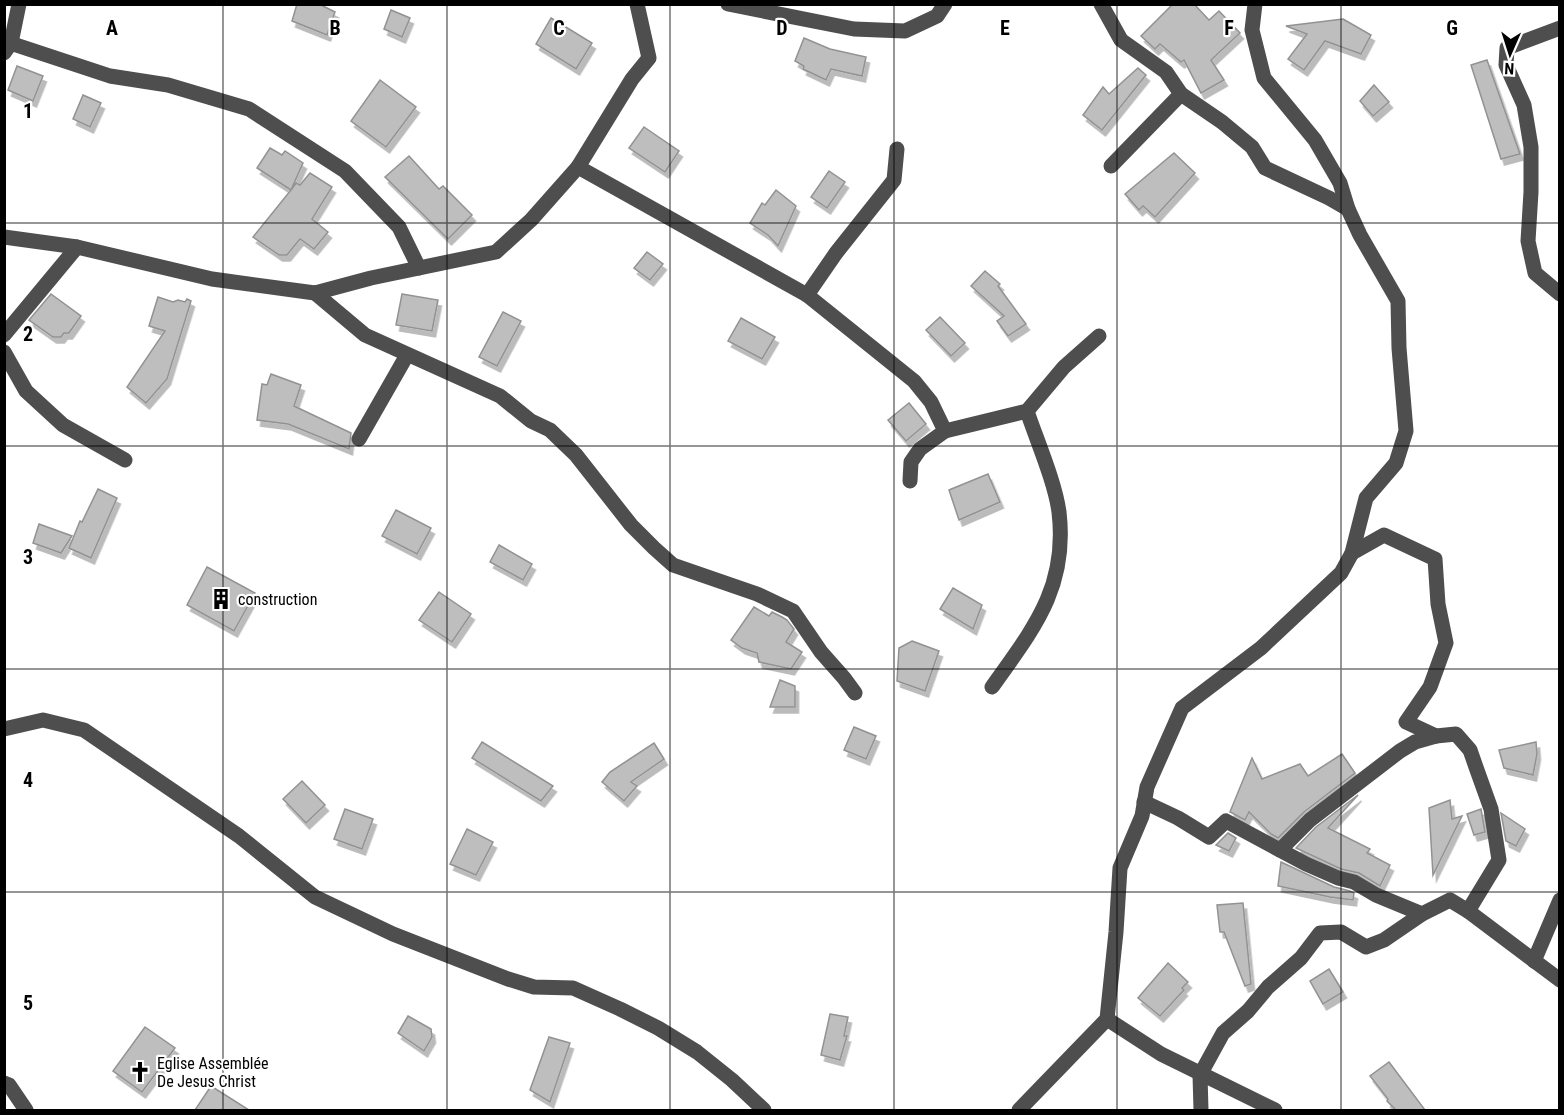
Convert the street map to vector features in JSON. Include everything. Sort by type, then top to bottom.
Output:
[{"type":"street","points":[[19,4],[7,46],[110,76],[168,86],[249,109],[345,171],[399,227],[419,268]]},
{"type":"street","points":[[4,237],[77,247],[212,279],[315,293],[496,252],[531,220],[578,167],[632,79],[649,57],[637,4]]},
{"type":"street","points":[[728,4],[855,29],[905,31],[936,16],[945,4]]},
{"type":"street","points":[[1101,4],[1121,40],[1166,72],[1181,94],[1222,122],[1252,147],[1265,168],[1348,209]]},
{"type":"street","points":[[1019,1110],[1107,1019],[1120,868],[1142,816],[1147,787],[1182,708],[1262,648],[1341,573],[1352,553],[1366,498],[1396,464],[1406,431],[1399,348],[1398,301],[1360,235],[1348,209],[1340,183],[1315,140],[1264,78],[1252,30],[1255,4]]},
{"type":"street","points":[[1560,28],[1507,48],[1506,65],[1524,105],[1531,147],[1528,240],[1535,273],[1560,294]]},
{"type":"street","points":[[1111,166],[1181,94]]},
{"type":"street","points":[[807,295],[836,253],[894,180],[897,149]]},
{"type":"street","points":[[578,167],[807,295],[914,381],[931,402],[945,431]]},
{"type":"street","points":[[4,335],[77,247]]},
{"type":"street","points":[[315,293],[364,334],[500,396],[531,421],[550,430],[576,455],[631,525],[673,565],[757,594],[793,611],[821,652],[855,693]]},
{"type":"street","points":[[910,481],[911,462],[920,449],[945,431],[1027,411],[1064,367],[1099,336]]},
{"type":"street","points":[[4,352],[26,391],[63,425],[125,460]]},
{"type":"street","points":[[359,439],[407,355]]},
{"type":"street","points":[[992,687],[1031,633],[1039,618],[1049,597],[1059,553],[1059,512],[1027,411]]},
{"type":"street","points":[[1352,553],[1384,535],[1435,559],[1438,604],[1446,643],[1430,687],[1406,722],[1436,736]]},
{"type":"street","points":[[4,729],[43,720],[84,730],[239,837],[315,897],[393,934],[508,979],[534,987],[573,988],[658,1028],[697,1052],[764,1110]]},
{"type":"street","points":[[1280,850],[1310,820],[1400,751],[1415,742],[1436,736],[1456,734],[1470,750],[1491,810],[1499,860],[1468,911]]},
{"type":"street","points":[[1144,802],[1178,818],[1209,837],[1226,821],[1306,864],[1338,878],[1354,882],[1376,895],[1422,914]]},
{"type":"street","points":[[1201,1110],[1200,1075],[1223,1033],[1248,1011],[1268,987],[1301,958],[1320,933],[1341,932],[1366,947],[1384,940],[1422,914],[1450,900],[1560,980]]},
{"type":"street","points":[[1534,961],[1560,900]]},
{"type":"street","points":[[1107,1019],[1161,1054],[1275,1110]]},
{"type":"street","points":[[4,1083],[9,1085],[26,1110]]},
{"type":"building","points":[[297,4],[319,4],[335,12],[327,35],[292,21]]},
{"type":"building","points":[[1173,4],[1194,4],[1209,20],[1219,11],[1240,33],[1211,60],[1224,80],[1201,93],[1184,60],[1181,62],[1160,44],[1155,49],[1141,36]]},
{"type":"building","points":[[391,10],[410,18],[402,37],[384,29]]},
{"type":"building","points":[[551,18],[592,43],[576,69],[536,44]]},
{"type":"building","points":[[1343,19],[1371,35],[1361,54],[1325,41],[1304,70],[1288,59],[1307,34],[1286,26]]},
{"type":"building","points":[[804,38],[830,49],[866,57],[862,76],[831,69],[826,80],[803,69],[804,66],[795,61]]},
{"type":"building","points":[[1487,60],[1520,154],[1501,159],[1471,65]]},
{"type":"building","points":[[17,66],[43,76],[33,101],[8,90]]},
{"type":"building","points":[[1138,68],[1146,75],[1102,130],[1083,115],[1103,87],[1109,94]]},
{"type":"building","points":[[380,80],[416,107],[386,147],[351,121]]},
{"type":"building","points":[[1374,85],[1389,102],[1373,116],[1360,101]]},
{"type":"building","points":[[83,95],[101,103],[90,127],[73,119]]},
{"type":"building","points":[[644,127],[679,151],[665,172],[629,148]]},
{"type":"building","points":[[270,148],[282,155],[285,151],[303,163],[291,190],[257,168]]},
{"type":"building","points":[[1174,153],[1195,173],[1155,217],[1143,206],[1139,210],[1125,194]]},
{"type":"building","points":[[409,156],[439,189],[443,186],[472,215],[448,239],[385,177]]},
{"type":"building","points":[[829,171],[845,182],[827,208],[811,197]]},
{"type":"building","points":[[310,173],[332,187],[312,219],[328,232],[314,249],[300,239],[287,255],[279,255],[253,237],[296,183],[300,185]]},
{"type":"building","points":[[776,190],[796,206],[778,246],[768,235],[750,223],[762,203],[765,205]]},
{"type":"building","points":[[647,252],[663,264],[650,280],[634,268]]},
{"type":"building","points":[[985,271],[1000,284],[998,286],[1026,324],[1008,336],[997,321],[1004,316],[971,286]]},
{"type":"building","points":[[51,294],[81,316],[69,333],[64,333],[61,337],[53,337],[29,320]]},
{"type":"building","points":[[402,294],[438,300],[432,331],[396,325]]},
{"type":"building","points":[[158,297],[173,302],[178,300],[185,302],[187,299],[191,301],[167,379],[146,403],[127,387],[165,331],[149,326]]},
{"type":"building","points":[[503,312],[521,321],[497,366],[479,357]]},
{"type":"building","points":[[940,317],[965,343],[951,356],[926,330]]},
{"type":"building","points":[[741,318],[775,337],[762,359],[728,341]]},
{"type":"building","points":[[271,374],[301,385],[294,406],[351,433],[349,449],[288,424],[257,420],[262,384],[267,385]]},
{"type":"building","points":[[909,403],[926,424],[906,441],[888,420]]},
{"type":"building","points":[[988,474],[1000,502],[959,520],[949,490]]},
{"type":"building","points":[[98,489],[117,498],[91,558],[69,548],[80,521],[82,522]]},
{"type":"building","points":[[396,510],[431,528],[417,554],[382,536]]},
{"type":"building","points":[[39,524],[72,536],[61,553],[33,543]]},
{"type":"building","points":[[499,545],[532,564],[523,580],[490,562]]},
{"type":"building","name":"construction","points":[[207,567],[255,593],[234,631],[187,605]]},
{"type":"building","points":[[953,588],[982,605],[973,629],[940,609]]},
{"type":"building","points":[[439,592],[471,614],[452,642],[419,620]]},
{"type":"building","points":[[754,607],[769,616],[772,612],[782,617],[794,629],[786,642],[802,652],[791,669],[759,662],[757,653],[742,648],[731,640]]},
{"type":"building","points":[[912,641],[939,651],[925,691],[897,681],[899,648]]},
{"type":"building","points":[[780,680],[795,686],[795,707],[770,707]]},
{"type":"building","points":[[854,727],[876,736],[866,759],[844,750]]},
{"type":"building","points":[[482,742],[553,786],[541,801],[472,758]]},
{"type":"building","points":[[1536,742],[1537,754],[1533,775],[1504,768],[1499,750]]},
{"type":"building","points":[[654,743],[664,759],[631,782],[637,786],[624,801],[602,782],[610,772]]},
{"type":"building","points":[[1342,754],[1355,773],[1304,812],[1278,838],[1249,812],[1245,820],[1230,812],[1252,758],[1262,779],[1300,764],[1308,776]]},
{"type":"building","points":[[302,781],[325,805],[306,823],[283,799]]},
{"type":"building","points":[[1358,795],[1328,828],[1370,849],[1367,853],[1390,865],[1380,886],[1359,873],[1341,869],[1296,848],[1316,827]]},
{"type":"building","points":[[1450,800],[1452,819],[1462,816],[1433,875],[1429,808]]},
{"type":"building","points":[[345,809],[373,819],[362,849],[334,839]]},
{"type":"building","points":[[1481,809],[1485,832],[1474,835],[1467,814]]},
{"type":"building","points":[[1501,813],[1525,829],[1516,846],[1506,841]]},
{"type":"building","points":[[467,829],[493,842],[476,875],[450,864]]},
{"type":"building","points":[[1228,833],[1236,838],[1229,851],[1216,845]]},
{"type":"building","points":[[1281,862],[1334,887],[1354,893],[1353,900],[1278,886]]},
{"type":"building","points":[[1243,903],[1251,984],[1245,986],[1224,932],[1220,932],[1217,905]]},
{"type":"building","points":[[1168,963],[1188,982],[1182,988],[1184,990],[1160,1016],[1138,998]]},
{"type":"building","points":[[1329,969],[1343,992],[1323,1004],[1310,981]]},
{"type":"building","points":[[830,1014],[848,1017],[844,1036],[847,1036],[840,1060],[821,1055]]},
{"type":"building","points":[[408,1016],[431,1029],[432,1037],[424,1051],[398,1033]]},
{"type":"building","points":[[145,1027],[175,1048],[142,1092],[113,1071]]},
{"type":"building","points":[[549,1037],[570,1043],[550,1102],[530,1090]]},
{"type":"building","points":[[1389,1062],[1425,1110],[1396,1110],[1387,1101],[1388,1099],[1370,1076]]},
{"type":"building","points":[[211,1086],[249,1110],[195,1110]]},
{"type":"place","name":"construction","points":[[221,599]]},
{"type":"place","name":"Eglise Assemblée De Jesus Christ","points":[[140,1072]]}]
